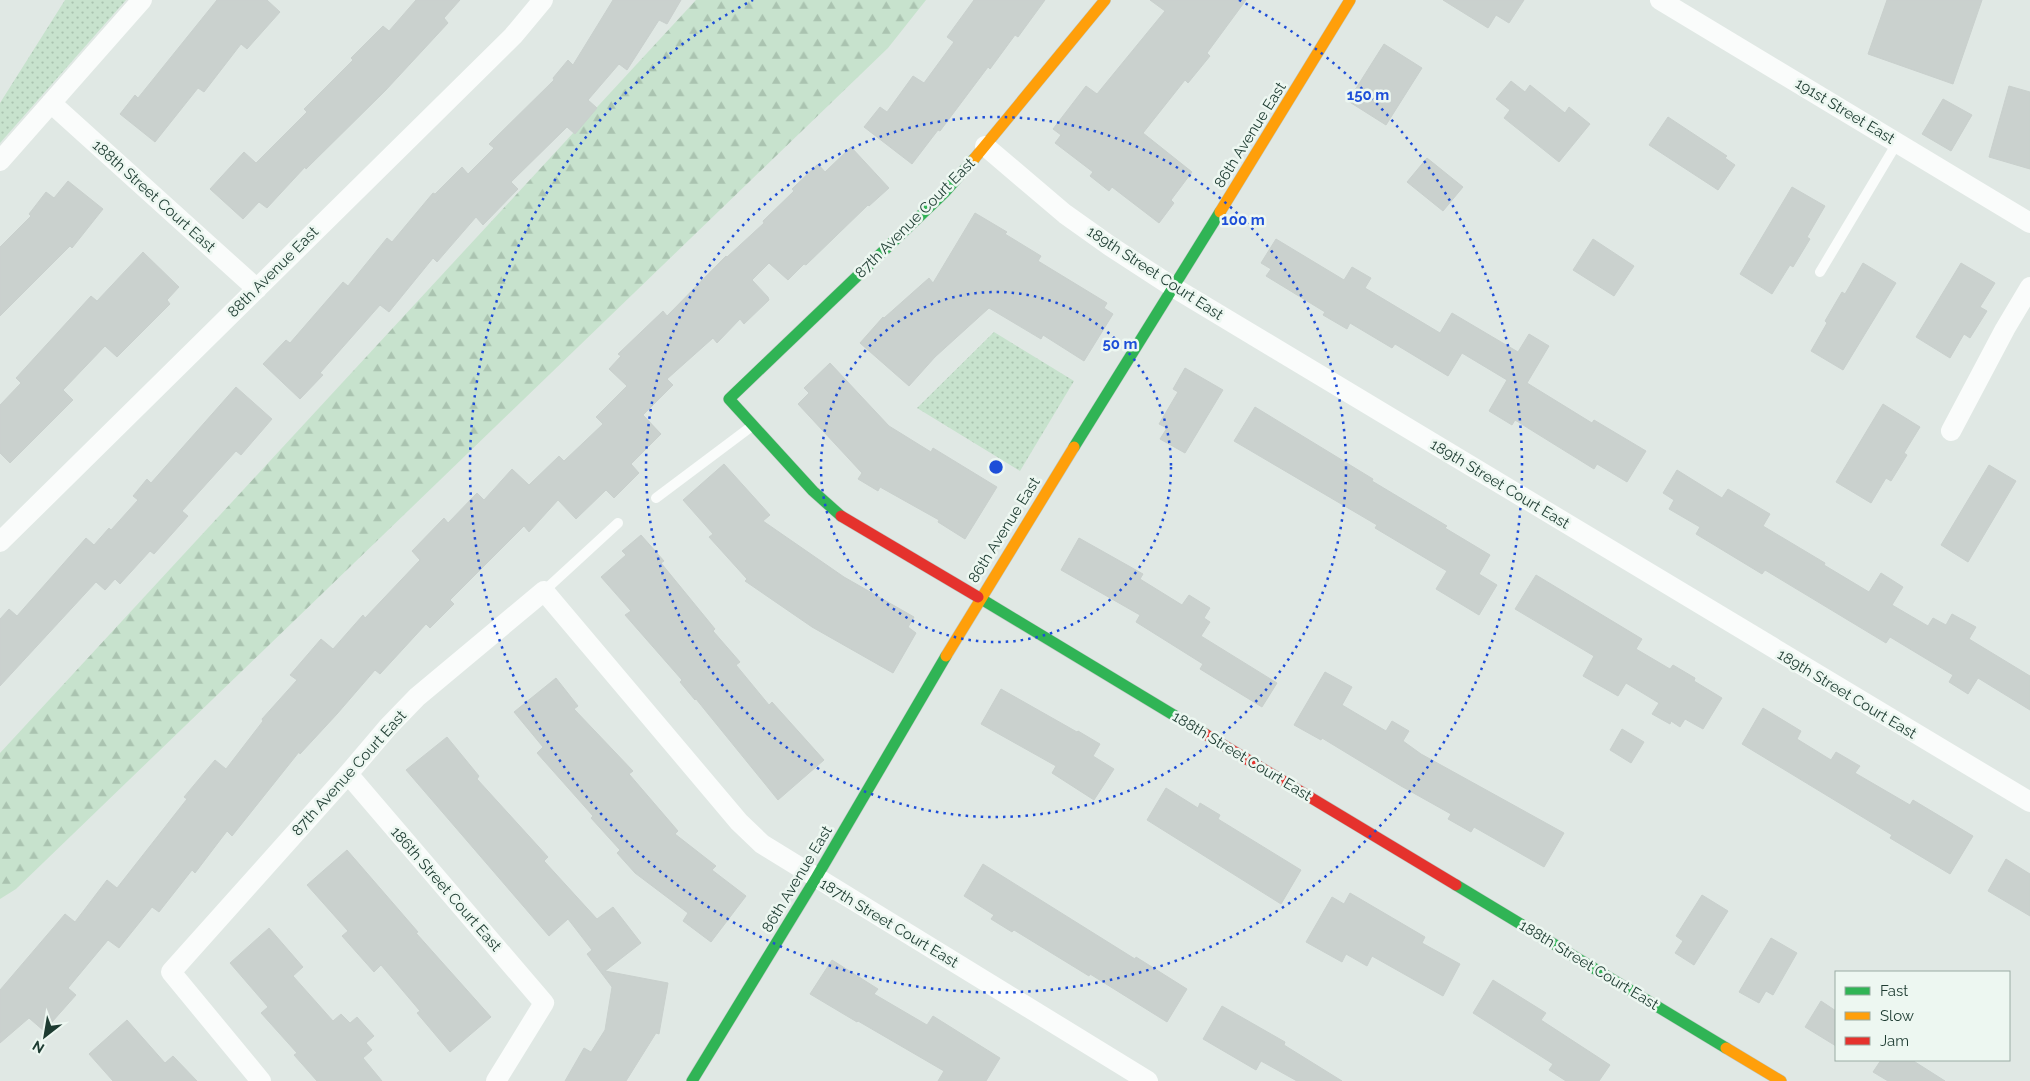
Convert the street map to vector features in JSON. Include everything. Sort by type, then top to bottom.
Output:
[{"type":"street","points":[[0,161],[142,0]]},
{"type":"street","name":"88th Avenue East","points":[[0,542],[513,36],[543,0]]},
{"type":"street","name":"87th Avenue Court East","points":[[729,399],[930,206],[985,146],[1105,0]]},
{"type":"street","name":"86th Avenue East","points":[[692,1081],[816,878],[980,598],[1258,152],[1350,0]]},
{"type":"street","name":"191st Street East","points":[[1660,0],[2030,223]]},
{"type":"street","name":"188th Street Court East","points":[[50,104],[256,289]]},
{"type":"street","name":"189th Street Court East","points":[[985,146],[1065,214],[1110,246],[1173,286],[1841,690],[2030,802]]},
{"type":"street","points":[[1951,431],[2004,329],[2030,287]]},
{"type":"street","name":"188th Street Court East","points":[[729,399],[813,491],[844,518],[1781,1081]]},
{"type":"street","name":"87th Avenue Court East","points":[[261,1081],[171,972],[388,727],[417,697],[544,592]]},
{"type":"street","name":"187th Street Court East","points":[[544,592],[739,822],[762,844],[1148,1081]]},
{"type":"street","name":"186th Street Court East","points":[[348,774],[544,1003],[496,1081]]},
{"type":"lane","points":[[1820,272],[1897,143]]},
{"type":"lane","points":[[656,498],[753,425]]},
{"type":"lane","points":[[544,592],[618,523]]},
{"type":"green space","points":[[65,0],[126,0],[0,143],[0,103]]},
{"type":"green space","points":[[696,0],[926,0],[888,48],[16,889],[0,899],[0,753]]},
{"type":"green space","points":[[994,332],[1074,381],[1020,471],[917,408]]},
{"type":"building","points":[[217,0],[267,0],[280,12],[247,49],[241,44],[204,92],[198,88],[155,142],[120,114],[135,95],[138,98]]},
{"type":"building","points":[[416,0],[460,0],[444,18],[448,23],[385,91],[306,169],[305,167],[267,208],[259,202],[243,219],[210,189],[244,152],[256,163],[307,112],[304,109],[353,60],[351,58],[383,26],[389,31]]},
{"type":"building","points":[[613,0],[681,0],[667,24],[659,20],[627,70],[619,64],[588,100],[597,108],[575,134],[567,127],[511,182],[518,189],[483,225],[476,217],[437,262],[433,258],[389,312],[380,305],[320,373],[323,375],[300,399],[263,364],[286,340],[290,343],[343,282],[348,286],[387,238],[392,242],[433,193],[435,194],[462,167],[468,174],[494,148],[489,144],[554,80],[553,78],[568,60],[573,65]]},
{"type":"building","points":[[974,0],[1045,0],[1018,37],[1015,35],[990,69],[988,67],[940,131],[938,130],[912,164],[864,127],[880,107],[887,112],[913,76],[924,83],[954,42],[947,37]]},
{"type":"building","points":[[1150,0],[1246,0],[1207,53],[1210,56],[1188,83],[1185,80],[1143,133],[1192,172],[1171,200],[1174,203],[1159,223],[1112,187],[1109,191],[1090,176],[1093,172],[1055,143],[1061,135],[1053,129],[1086,86],[1097,94],[1165,11]]},
{"type":"building","points":[[1443,0],[1524,0],[1509,23],[1496,15],[1488,28]]},
{"type":"building","points":[[1887,0],[1982,0],[1953,84],[1868,54]]},
{"type":"building","points":[[1384,44],[1422,68],[1386,125],[1348,101]]},
{"type":"building","points":[[1511,81],[1525,92],[1530,85],[1565,113],[1569,107],[1590,124],[1559,162],[1504,118],[1510,110],[1496,99]]},
{"type":"building","points":[[2009,86],[2030,92],[2030,169],[1989,157]]},
{"type":"building","points":[[1943,99],[1972,115],[1951,151],[1922,134]]},
{"type":"building","points":[[1668,117],[1727,156],[1725,158],[1735,165],[1718,190],[1649,145]]},
{"type":"building","points":[[851,147],[889,188],[868,205],[788,280],[769,263],[752,280],[769,300],[744,324],[740,319],[717,343],[713,338],[667,379],[673,385],[643,415],[661,434],[631,464],[639,473],[614,498],[606,490],[576,519],[558,500],[529,532],[524,526],[450,600],[454,604],[430,628],[426,624],[380,674],[375,670],[300,754],[299,752],[232,836],[227,831],[195,873],[192,870],[159,912],[152,907],[119,948],[108,940],[68,988],[76,995],[44,1031],[29,1018],[0,1043],[0,990],[65,914],[75,922],[107,880],[117,888],[187,799],[184,797],[215,760],[226,769],[263,721],[262,719],[297,680],[290,675],[321,639],[333,649],[363,615],[365,618],[420,560],[412,551],[444,518],[448,523],[477,493],[484,500],[512,469],[529,485],[559,456],[564,461],[603,424],[596,417],[627,386],[609,369],[621,356],[618,354],[663,311],[667,316],[726,256],[764,223],[763,221],[794,191],[792,189],[818,164],[825,172]]},
{"type":"building","points":[[1427,158],[1463,187],[1443,211],[1407,182]]},
{"type":"building","points":[[68,181],[103,209],[72,248],[70,246],[0,316],[0,247],[31,216],[29,214],[46,192],[54,198]]},
{"type":"building","points":[[1792,187],[1825,206],[1807,237],[1810,239],[1793,267],[1790,265],[1772,294],[1740,274]]},
{"type":"building","points":[[975,213],[1007,232],[1005,234],[1041,256],[1038,261],[1107,303],[1104,308],[1113,314],[1084,361],[1043,335],[1041,339],[989,308],[935,357],[909,386],[860,343],[883,317],[929,278],[933,283]]},
{"type":"building","points":[[1276,239],[1344,280],[1352,267],[1371,278],[1365,288],[1440,333],[1452,313],[1518,352],[1529,334],[1549,346],[1527,383],[1592,423],[1594,420],[1646,451],[1627,482],[1597,464],[1594,469],[1515,420],[1512,425],[1489,411],[1507,380],[1462,353],[1448,376],[1395,344],[1392,348],[1350,323],[1347,329],[1323,315],[1325,312],[1266,276],[1271,269],[1261,263]]},
{"type":"building","points":[[1593,239],[1634,266],[1614,296],[1573,270]]},
{"type":"building","points":[[143,252],[179,287],[167,300],[170,304],[117,357],[105,346],[63,390],[73,400],[10,463],[0,453],[0,405],[21,383],[16,378],[91,296],[97,301]]},
{"type":"building","points":[[1863,263],[1896,283],[1843,370],[1811,351],[1827,323],[1825,321],[1842,292],[1845,294]]},
{"type":"building","points":[[1961,263],[1995,283],[1980,307],[1987,311],[1970,338],[1964,334],[1950,358],[1916,337]]},
{"type":"building","points":[[830,363],[889,426],[931,452],[933,448],[997,487],[965,539],[938,522],[939,520],[880,487],[878,491],[858,479],[862,473],[798,404],[809,393],[804,388]]},
{"type":"building","points":[[1185,368],[1223,390],[1185,453],[1160,439],[1167,428],[1159,424],[1178,392],[1173,389]]},
{"type":"building","points":[[236,387],[272,419],[241,455],[236,451],[182,511],[188,516],[154,554],[150,551],[120,584],[115,579],[105,590],[96,582],[0,686],[0,619],[9,609],[17,616],[86,538],[94,545],[109,528],[111,530],[138,500],[133,496],[147,479],[151,483]]},
{"type":"building","points":[[1883,404],[1920,427],[1904,453],[1907,455],[1891,481],[1886,478],[1871,503],[1836,482]]},
{"type":"building","points":[[1255,407],[1373,479],[1372,481],[1447,526],[1445,528],[1490,555],[1479,574],[1497,585],[1479,615],[1436,589],[1447,571],[1375,528],[1377,525],[1234,441]]},
{"type":"building","points":[[724,464],[770,515],[763,521],[844,577],[914,617],[908,627],[916,633],[893,673],[812,627],[745,581],[747,579],[709,537],[713,534],[683,500]]},
{"type":"building","points":[[1989,465],[2016,481],[1968,562],[1941,545]]},
{"type":"building","points":[[1677,470],[1722,498],[1728,489],[1770,514],[1763,526],[1869,592],[1881,573],[1903,587],[1892,605],[1928,626],[1933,618],[1946,625],[1952,614],[1976,627],[1969,639],[2030,676],[2030,710],[1978,678],[1968,694],[1949,682],[1953,675],[1890,637],[1886,643],[1765,570],[1762,574],[1696,534],[1700,527],[1669,509],[1674,500],[1663,493]]},
{"type":"building","points":[[641,535],[664,561],[661,563],[715,629],[713,631],[740,662],[736,665],[769,705],[772,702],[824,760],[778,800],[680,682],[682,680],[625,615],[631,611],[601,577],[626,555],[622,551]]},
{"type":"building","points":[[1079,538],[1143,574],[1140,579],[1182,605],[1189,595],[1210,608],[1204,618],[1210,622],[1201,636],[1277,683],[1262,707],[1200,669],[1203,664],[1136,622],[1140,615],[1061,570]]},
{"type":"building","points":[[1536,575],[1642,639],[1636,649],[1670,669],[1673,665],[1695,678],[1694,681],[1722,698],[1703,729],[1685,719],[1680,727],[1671,721],[1670,724],[1652,714],[1659,703],[1626,683],[1618,696],[1583,676],[1594,656],[1515,609]]},
{"type":"building","points":[[1325,672],[1352,687],[1342,705],[1386,731],[1392,721],[1409,731],[1403,741],[1421,754],[1564,833],[1544,867],[1474,827],[1471,832],[1448,819],[1451,814],[1322,738],[1321,740],[1294,725]]},
{"type":"building","points":[[556,678],[578,706],[574,709],[633,771],[629,774],[678,831],[675,834],[716,866],[712,870],[746,896],[711,942],[683,921],[688,913],[635,873],[617,853],[620,850],[591,818],[593,816],[537,753],[543,747],[514,712]]},
{"type":"building","points":[[1001,689],[1100,744],[1093,756],[1114,769],[1094,800],[1052,773],[1056,766],[981,724]]},
{"type":"building","points":[[1763,708],[1801,731],[1797,739],[1831,760],[1836,752],[1860,766],[1855,773],[1910,805],[1913,800],[1973,836],[1950,874],[1890,838],[1892,835],[1742,744]]},
{"type":"building","points":[[1622,729],[1644,742],[1631,763],[1610,750]]},
{"type":"building","points":[[447,737],[479,776],[477,779],[548,857],[544,861],[597,919],[613,907],[641,943],[605,971],[668,983],[659,1034],[656,1033],[626,1081],[565,1081],[584,1048],[591,1052],[605,1030],[612,987],[587,954],[592,950],[568,919],[549,936],[406,770]]},
{"type":"building","points":[[1166,788],[1198,808],[1200,803],[1220,815],[1218,819],[1301,870],[1281,904],[1147,820]]},
{"type":"building","points":[[347,850],[418,932],[416,933],[491,1017],[450,1052],[417,1013],[420,1011],[381,965],[374,972],[342,936],[348,931],[307,885]]},
{"type":"building","points":[[2006,859],[2030,874],[2030,916],[1988,891]]},
{"type":"building","points":[[983,864],[1135,959],[1136,957],[1187,989],[1167,1022],[1090,974],[1089,976],[1014,930],[1012,932],[991,919],[994,915],[964,896]]},
{"type":"building","points":[[1350,893],[1425,937],[1422,943],[1460,964],[1443,996],[1372,956],[1367,966],[1346,954],[1342,962],[1306,942],[1332,897],[1344,904]]},
{"type":"building","points":[[1702,895],[1728,911],[1694,965],[1675,953],[1683,941],[1676,936]]},
{"type":"building","points":[[269,928],[303,967],[293,976],[333,1021],[341,1014],[350,1023],[357,1017],[374,1036],[366,1043],[372,1050],[363,1058],[382,1081],[317,1081],[294,1055],[297,1053],[261,1013],[268,1007],[230,963]]},
{"type":"building","points":[[1771,938],[1797,953],[1773,995],[1766,991],[1759,1003],[1739,992]]},
{"type":"building","points":[[832,960],[878,989],[874,994],[927,1025],[933,1016],[1000,1058],[986,1081],[938,1081],[944,1071],[810,994]]},
{"type":"building","points":[[1493,980],[1546,1013],[1541,1020],[1610,1065],[1599,1081],[1566,1081],[1549,1070],[1553,1064],[1473,1013]]},
{"type":"building","points":[[1821,1001],[1835,1010],[1835,1045],[1805,1027]]},
{"type":"building","points":[[1222,1006],[1285,1042],[1284,1045],[1342,1081],[1297,1081],[1261,1061],[1256,1070],[1203,1039]]},
{"type":"building","points":[[127,1020],[165,1063],[173,1056],[197,1081],[113,1081],[89,1054]]},
{"type":"building","points":[[1880,1061],[1914,1061],[1945,1081],[1888,1081],[1873,1072]]},
{"type":"traffic: fast","points":[[841,516],[813,491],[729,399],[944,193],[974,159]]},
{"type":"traffic: fast","points":[[1074,447],[1220,212]]},
{"type":"traffic: fast","points":[[978,597],[1205,734]]},
{"type":"traffic: fast","points":[[692,1081],[816,878],[946,656]]},
{"type":"traffic: fast","points":[[1456,885],[1726,1048]]},
{"type":"traffic: slow","points":[[974,159],[1105,0]]},
{"type":"traffic: slow","points":[[1220,212],[1350,0]]},
{"type":"traffic: slow","points":[[946,656],[1074,447]]},
{"type":"traffic: slow","points":[[1726,1048],[1781,1081]]},
{"type":"traffic: jam","points":[[841,516],[978,597]]},
{"type":"traffic: jam","points":[[1205,734],[1456,885]]}]
